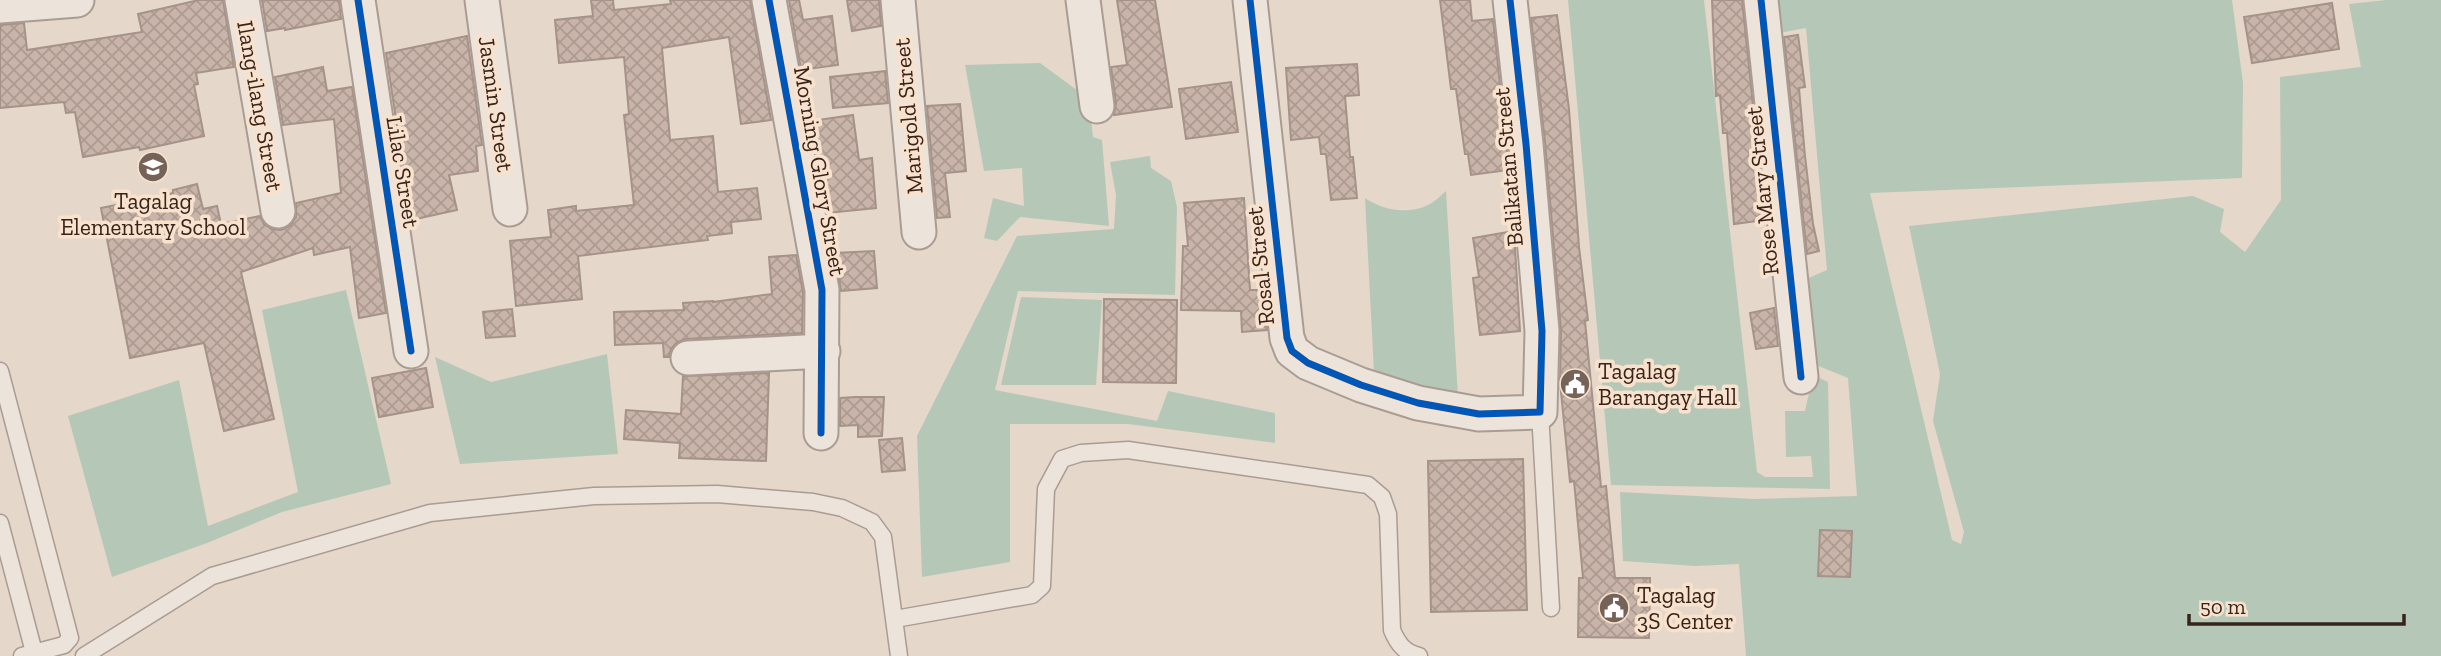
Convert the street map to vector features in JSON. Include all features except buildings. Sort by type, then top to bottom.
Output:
[{"type":"street","points":[[0,6],[77,0]]},
{"type":"street","name":"Ilang-ilang Street","points":[[242,0],[278,211]]},
{"type":"street","name":"Lilac Street","points":[[358,0],[411,351]]},
{"type":"street","name":"Jasmin Street","points":[[482,0],[510,209]]},
{"type":"street","name":"Morning Glory Street","points":[[769,0],[822,290],[821,433]]},
{"type":"street","name":"Marigold Street","points":[[898,0],[919,232]]},
{"type":"street","points":[[1083,0],[1097,106]]},
{"type":"street","name":"Rosal Street","points":[[1250,0],[1287,338],[1292,351],[1308,363],[1361,385],[1418,403],[1479,414],[1541,412]]},
{"type":"street","name":"Balikatan Street","points":[[1510,0],[1542,331],[1541,412]]},
{"type":"street","name":"Rose Mary Street","points":[[1762,0],[1801,377]]},
{"type":"street","points":[[688,358],[823,351]]},
{"type":"lane","points":[[0,371],[70,638],[64,645],[30,655],[0,523]]},
{"type":"lane","points":[[1541,412],[1551,608]]},
{"type":"lane","points":[[895,619],[1032,595],[1042,586],[1046,489],[1062,459],[1081,453],[1128,450],[1368,485],[1382,497],[1388,514],[1392,630],[1398,645],[1419,656]]},
{"type":"lane","points":[[85,656],[212,576],[430,513],[594,496],[717,494],[813,502],[842,508],[872,522],[883,537],[899,656]]},
{"type":"shaded area","points":[[1568,0],[1704,0],[1757,472],[1765,477],[1813,477],[1811,456],[1786,457],[1785,411],[1805,411],[1813,375],[1828,382],[1830,489],[1611,485]]},
{"type":"shaded area","points":[[1775,0],[2232,0],[2243,83],[2242,178],[1870,193],[1952,540],[1961,544],[1964,532],[1933,421],[1940,374],[1909,226],[2193,196],[2224,209],[2220,232],[2245,252],[2281,200],[2280,77],[2361,67],[2349,4],[2386,0],[2441,0],[2441,656],[1746,656],[1739,564],[1696,566],[1623,561],[1620,492],[1754,499],[1857,496],[1848,378],[1811,363],[1804,280],[1827,270],[1806,28],[1779,33]]},
{"type":"shaded area","points":[[1040,63],[1089,99],[1093,137],[1102,140],[1109,226],[1020,217],[997,241],[984,238],[993,198],[1024,206],[1022,168],[984,171],[965,65]]},
{"type":"shaded area","points":[[1150,156],[1151,168],[1171,181],[1177,207],[1175,295],[1018,291],[995,390],[1157,421],[1168,391],[1275,413],[1275,443],[1128,424],[1010,424],[1010,562],[922,577],[917,436],[1017,236],[1114,229],[1116,195],[1110,162]]},
{"type":"shaded area","points":[[1446,191],[1458,397],[1374,372],[1365,198],[1379,206],[1412,210],[1431,204]]},
{"type":"shaded area","points":[[346,290],[391,484],[282,512],[207,543],[112,577],[68,416],[179,380],[208,526],[298,492],[262,310]]},
{"type":"shaded area","points":[[1021,297],[1102,300],[1096,385],[1001,385]]},
{"type":"shaded area","points":[[607,354],[618,454],[460,464],[435,357],[491,382]]},
{"type":"cycle path","points":[[358,0],[411,351]]},
{"type":"cycle path","points":[[769,0],[822,290],[821,433]]},
{"type":"cycle path","points":[[1250,0],[1287,338],[1292,351],[1308,363],[1361,385],[1418,403],[1479,414],[1540,412],[1542,331],[1510,0]]},
{"type":"cycle path","points":[[1761,0],[1801,377]]},
{"type":"place","name":"Tagalag Elementary School","points":[[153,167]]},
{"type":"place","name":"Tagalag Barangay Hall","points":[[1575,384]]},
{"type":"place","name":"Tagalag 3S Center","points":[[1614,608]]}]
